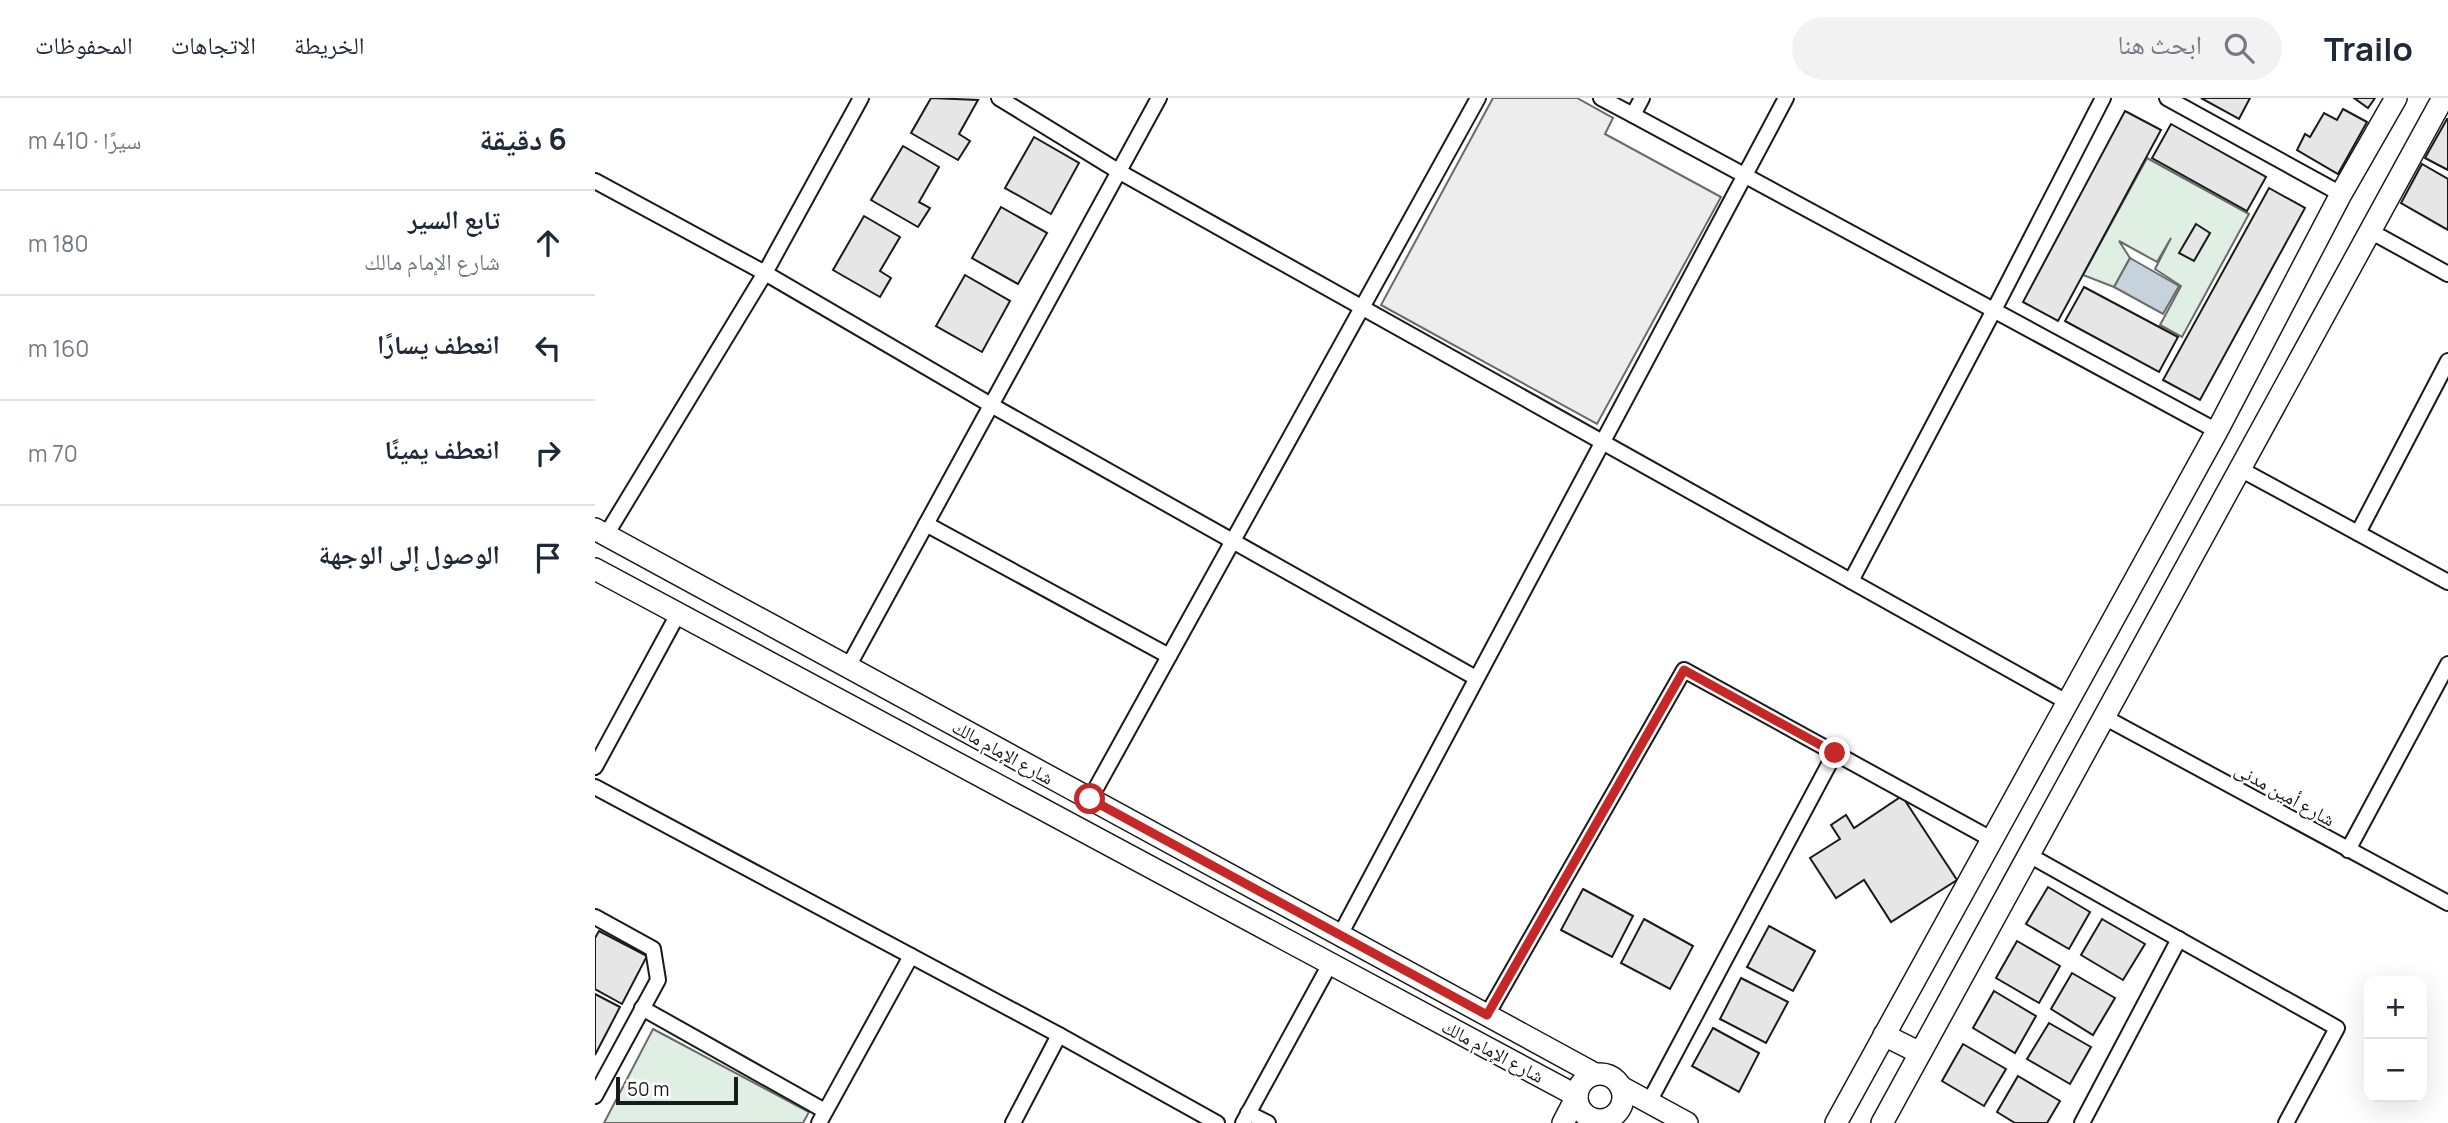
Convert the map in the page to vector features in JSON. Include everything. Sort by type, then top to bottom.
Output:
[{"type":"street","points":[[600,532],[765,273],[861,98]]},
{"type":"street","points":[[999,98],[1118,171],[2067,702]]},
{"type":"street","points":[[848,667],[1159,98]]},
{"type":"street","points":[[1090,799],[1478,98]]},
{"type":"street","points":[[1601,98],[2217,430]]},
{"type":"street","points":[[1633,115],[1642,98]]},
{"type":"street","points":[[1340,935],[1786,98]]},
{"type":"street","points":[[1851,581],[2103,98]]},
{"type":"street","points":[[2167,98],[2341,194]]},
{"type":"street","points":[[1836,1123],[2217,430],[2341,194],[2396,98]]},
{"type":"street","points":[[1882,1123],[2370,231],[2444,101]]},
{"type":"street","points":[[595,181],[765,273],[991,405],[1476,678]]},
{"type":"street","points":[[2370,231],[2448,274]]},
{"type":"street","points":[[2358,533],[2448,361]]},
{"type":"street","points":[[2240,469],[2448,582]]},
{"type":"street","points":[[926,524],[1169,656]]},
{"type":"street","name":"شارع الإمام مالك","points":[[600,532],[1595,1074]]},
{"type":"street","points":[[2146,560],[2181,577]]},
{"type":"street","name":"شارع الإمام مالك","points":[[595,569],[1577,1096]]},
{"type":"street","points":[[595,767],[678,614]]},
{"type":"street","points":[[2348,850],[2448,664]]},
{"type":"street","points":[[1487,1015],[1684,670],[1991,839]]},
{"type":"street","name":"شارع أمين مدنى","points":[[2104,717],[2448,903]]},
{"type":"street","points":[[952,761],[968,733]]},
{"type":"street","points":[[1649,1102],[1835,753]]},
{"type":"street","points":[[595,787],[1059,1035],[1217,1123]]},
{"type":"street","points":[[2029,855],[2337,1028],[2285,1123]]},
{"type":"street","points":[[595,917],[653,949],[658,980],[595,1096]]},
{"type":"street","points":[[2082,1123],[2179,939]]},
{"type":"street","points":[[642,1009],[822,1117],[911,956]]},
{"type":"street","points":[[1268,1123],[1246,1118],[1330,964]]},
{"type":"street","points":[[1013,1123],[1059,1035]]},
{"type":"street","points":[[1884,1035],[1920,1053]]},
{"type":"street","points":[[1563,1123],[1582,1083],[1595,1074],[1610,1076],[1621,1087],[1687,1123]]},
{"type":"street","points":[[1577,1096],[1587,1115],[1609,1121],[1622,1103],[1621,1087]]},
{"type":"green space","points":[[2147,158],[2249,214],[2182,337],[2160,325],[2181,286],[2155,269],[2171,238],[2157,262],[2119,241],[2130,258],[2114,287],[2083,275]]},
{"type":"green space","points":[[653,1029],[809,1112],[803,1123],[604,1123]]},
{"type":"shaded area","points":[[1493,98],[1577,98],[1613,118],[1605,134],[1721,197],[1597,424],[1381,305]]},
{"type":"shaded area","points":[[2130,258],[2179,286],[2163,314],[2114,287]]},
{"type":"building","points":[[931,98],[978,100],[959,134],[970,141],[958,160],[911,133]]},
{"type":"building","points":[[2201,98],[2250,98],[2239,119]]},
{"type":"building","points":[[2354,98],[2375,98],[2368,108]]},
{"type":"building","points":[[2343,109],[2367,122],[2338,174],[2297,150],[2305,134],[2310,137],[2324,113],[2337,120]]},
{"type":"building","points":[[2125,111],[2161,130],[2058,321],[2023,302]]},
{"type":"building","points":[[2448,119],[2448,170],[2425,158]]},
{"type":"building","points":[[2171,124],[2266,177],[2247,211],[2152,158]]},
{"type":"building","points":[[1034,137],[1079,163],[1051,214],[1005,188]]},
{"type":"building","points":[[903,146],[939,167],[919,202],[930,208],[918,227],[871,200]]},
{"type":"building","points":[[2422,164],[2448,179],[2448,230],[2401,203]]},
{"type":"building","points":[[2269,188],[2305,208],[2200,400],[2163,380]]},
{"type":"building","points":[[1001,207],[1047,233],[1018,284],[972,258]]},
{"type":"building","points":[[864,216],[900,237],[880,271],[891,278],[880,297],[833,270]]},
{"type":"building","points":[[2196,224],[2210,233],[2194,261],[2179,253]]},
{"type":"building","points":[[965,275],[1010,301],[982,352],[936,326]]},
{"type":"building","points":[[2084,287],[2178,337],[2159,372],[2065,321]]},
{"type":"building","points":[[1902,796],[1957,880],[1891,922],[1864,880],[1836,898],[1810,858],[1840,839],[1831,825],[1846,815],[1854,828]]},
{"type":"building","points":[[2048,887],[2090,912],[2069,949],[2026,924]]},
{"type":"building","points":[[1583,889],[1633,916],[1612,957],[1561,930]]},
{"type":"building","points":[[1644,919],[1693,946],[1670,989],[1621,963]]},
{"type":"building","points":[[2102,919],[2145,944],[2123,980],[2081,955]]},
{"type":"building","points":[[1769,926],[1815,951],[1793,991],[1747,967]]},
{"type":"building","points":[[599,931],[647,956],[622,1004],[595,989],[595,938]]},
{"type":"building","points":[[2017,941],[2060,966],[2039,1003],[1996,978]]},
{"type":"building","points":[[2072,973],[2115,998],[2093,1035],[2051,1009]]},
{"type":"building","points":[[1741,978],[1788,1002],[1766,1043],[1720,1019]]},
{"type":"building","points":[[1994,991],[2036,1016],[2015,1053],[1973,1028]]},
{"type":"building","points":[[595,994],[620,1007],[595,1055]]},
{"type":"building","points":[[2049,1023],[2091,1047],[2070,1084],[2027,1059]]},
{"type":"building","points":[[1713,1028],[1759,1053],[1739,1092],[1692,1066]]},
{"type":"building","points":[[1963,1044],[2006,1069],[1984,1106],[1942,1081]]},
{"type":"building","points":[[2018,1076],[2060,1101],[2047,1123],[2015,1123],[1997,1112]]},
{"type":"route","points":[[1090,799],[1487,1015],[1684,670],[1835,753]]}]
